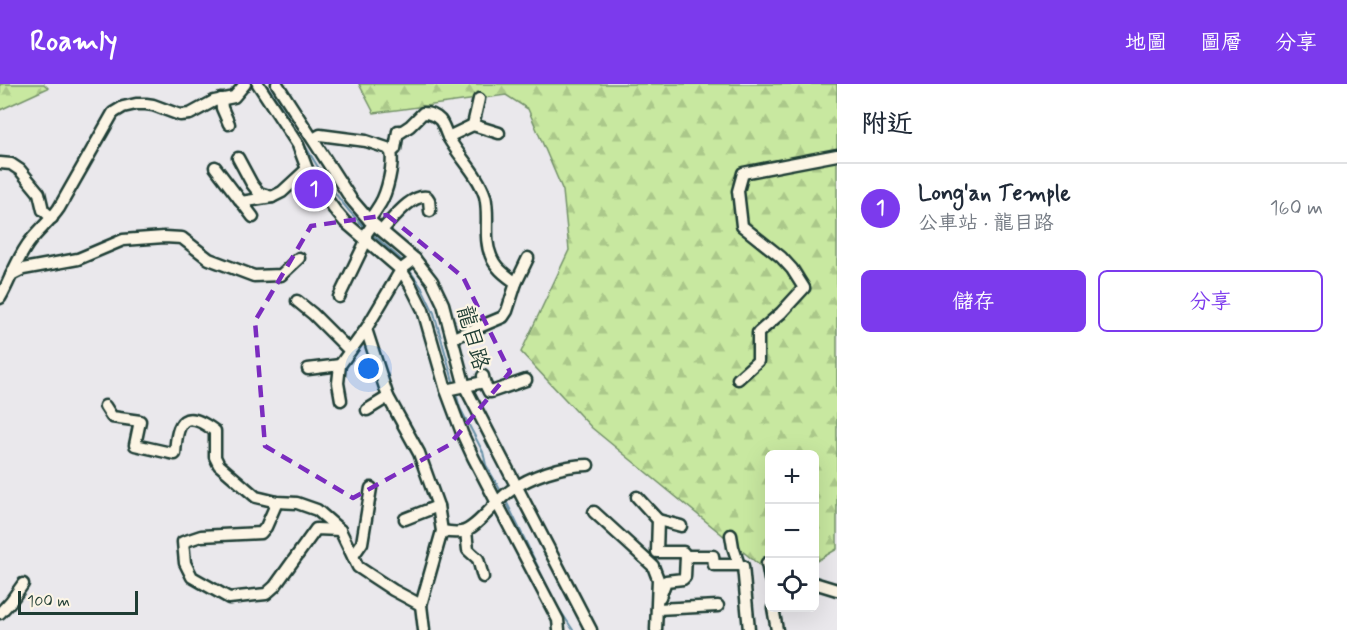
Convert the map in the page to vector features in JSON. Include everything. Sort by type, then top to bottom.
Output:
[{"type":"street","points":[[0,298],[18,261],[31,240],[52,218],[113,113],[123,107],[146,104],[180,115],[190,114],[214,101],[234,97],[245,84]]},
{"type":"street","name":"龍目路","points":[[258,84],[298,145],[307,169],[334,209],[345,222],[371,229],[408,265],[423,310],[455,389],[514,488],[591,630]]},
{"type":"street","points":[[280,88],[291,84]]},
{"type":"street","name":"龍目路","points":[[280,88],[313,139],[333,177],[371,229],[408,265],[432,281],[453,338],[455,389],[462,433],[473,458],[499,500],[558,620],[559,630]]},
{"type":"street","points":[[221,99],[229,124]]},
{"type":"street","points":[[473,125],[479,99]]},
{"type":"street","points":[[391,152],[395,149],[398,132],[410,126],[423,113],[440,120],[448,137],[479,183],[484,196],[487,246],[491,259],[516,283]]},
{"type":"street","points":[[448,137],[473,125],[499,134]]},
{"type":"street","points":[[313,139],[320,135],[366,141],[387,148],[391,152],[392,163],[385,194],[339,297]]},
{"type":"street","points":[[738,379],[758,361],[758,333],[804,288],[782,257],[742,226],[738,191],[743,173],[837,155]]},
{"type":"street","points":[[238,158],[259,193],[272,197]]},
{"type":"street","points":[[0,163],[11,164],[20,170],[39,193],[43,210],[52,218]]},
{"type":"street","points":[[215,167],[253,217]]},
{"type":"street","points":[[241,201],[272,197],[282,192],[307,169]]},
{"type":"street","points":[[319,186],[333,177]]},
{"type":"street","points":[[371,229],[421,196],[429,200],[430,211]]},
{"type":"street","points":[[11,275],[22,269],[78,259],[123,240],[164,237],[182,238],[209,259],[254,276],[281,275],[299,258]]},
{"type":"street","points":[[453,338],[503,317],[528,258]]},
{"type":"street","points":[[341,400],[338,383],[340,365],[408,265]]},
{"type":"street","points":[[297,301],[350,351]]},
{"type":"street","points":[[366,329],[388,397],[419,453],[438,506],[442,531],[421,604],[424,630]]},
{"type":"street","points":[[308,369],[340,365]]},
{"type":"street","points":[[455,389],[484,379],[491,392],[526,380]]},
{"type":"street","points":[[367,410],[388,397]]},
{"type":"street","points":[[105,406],[112,417],[140,421],[135,445],[175,454],[176,439],[182,422],[191,419],[207,425],[215,431],[215,457],[219,465],[256,497],[277,502],[297,503],[317,510],[340,530],[358,567],[421,604]]},
{"type":"street","points":[[442,531],[459,533],[466,531],[514,488],[547,472],[588,465]]},
{"type":"street","points":[[353,556],[362,543],[371,488]]},
{"type":"street","points":[[637,497],[658,520],[681,526]]},
{"type":"street","points":[[277,502],[261,533],[201,536],[183,542],[186,563],[192,577],[229,598],[266,594],[316,529],[340,530]]},
{"type":"street","points":[[405,519],[438,506]]},
{"type":"street","points":[[594,513],[653,566],[658,579],[656,630]]},
{"type":"street","points":[[658,520],[657,552],[683,552],[686,556],[713,556],[714,565],[743,566],[749,630]]},
{"type":"street","points":[[466,531],[468,550],[478,559],[483,578]]},
{"type":"street","points":[[731,535],[739,565]]},
{"type":"street","points":[[657,605],[666,581],[685,577],[686,556]]},
{"type":"street","points":[[0,613],[23,584]]},
{"type":"street","points":[[819,585],[837,590]]},
{"type":"street","points":[[657,605],[718,606]]},
{"type":"street","points":[[775,612],[777,630]]},
{"type":"highlighted area","points":[[387,215],[463,277],[510,372],[449,445],[353,498],[265,446],[255,321],[311,226]]},
{"type":"green space","points":[[0,84],[44,84],[48,88],[0,110]]},
{"type":"green space","points":[[359,84],[837,84],[837,549],[819,560],[819,450],[765,450],[765,570],[592,428],[521,352],[569,250],[563,191],[528,109],[506,95],[374,113]]},
{"type":"waterway","points":[[266,84],[338,197],[367,229]]},
{"type":"waterway","points":[[371,233],[405,263]]},
{"type":"waterway","points":[[408,268],[422,288],[434,313],[454,384]]},
{"type":"waterway","points":[[456,393],[460,408],[483,452],[486,465],[502,493]]},
{"type":"waterway","points":[[506,501],[556,604],[573,630]]},
{"type":"place","name":"Long'an Temple","points":[[314,189]]}]
